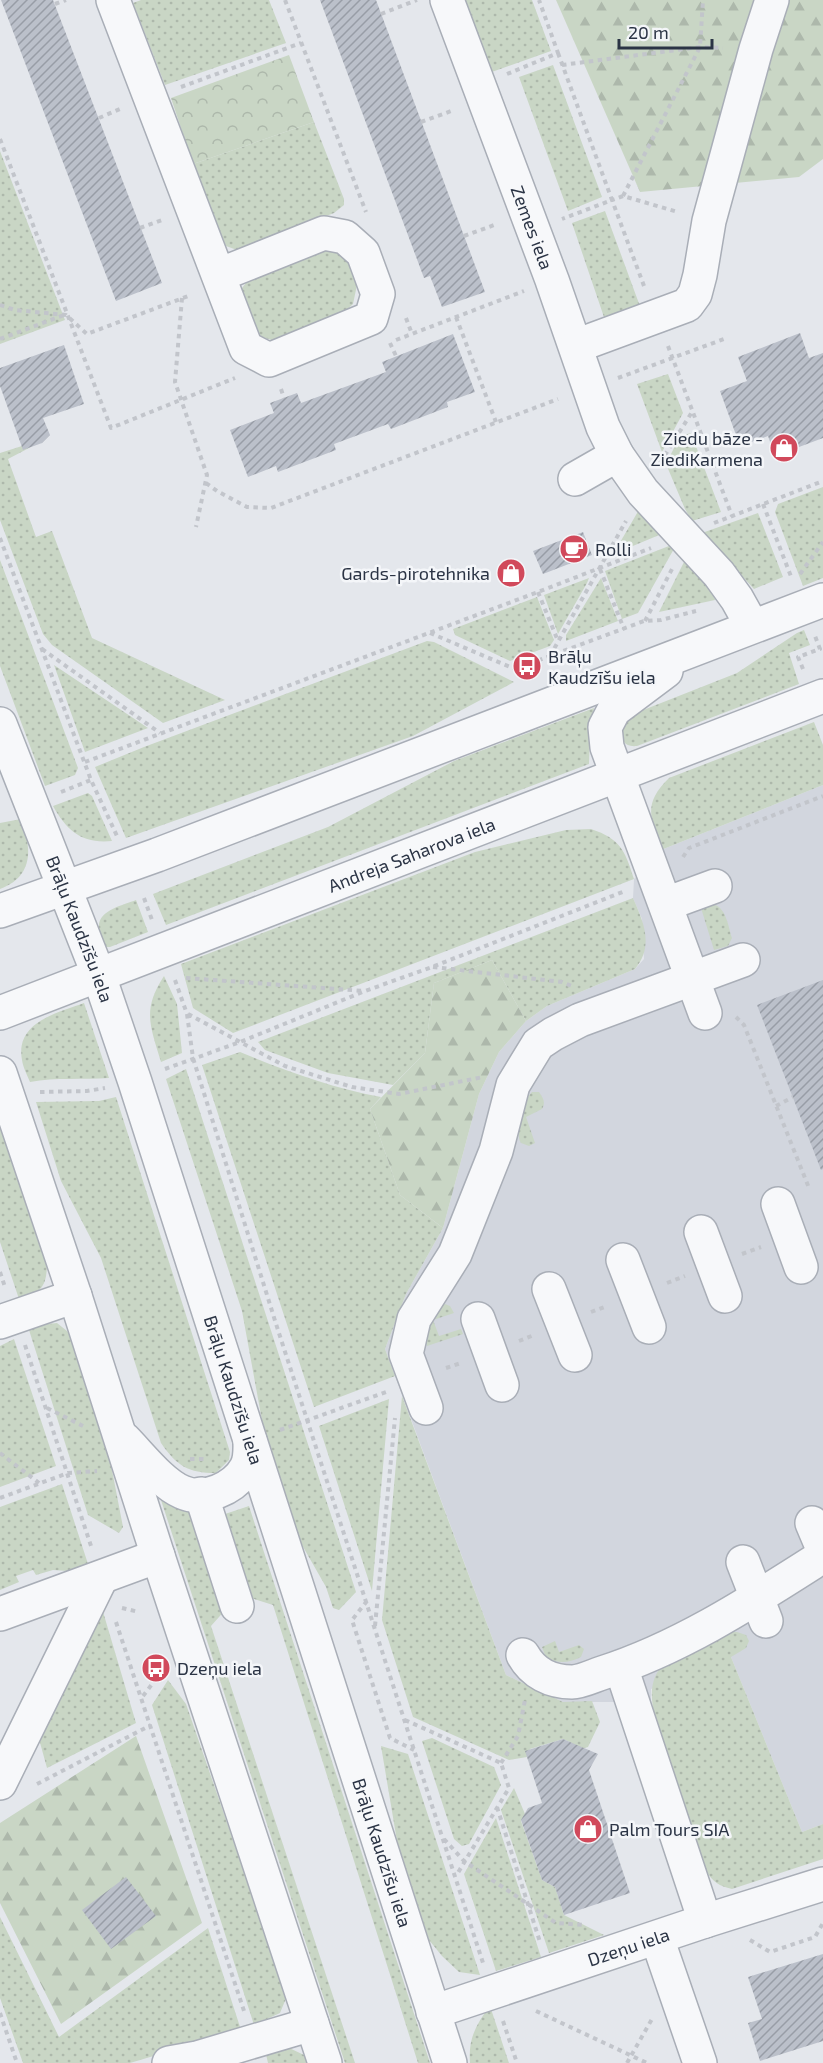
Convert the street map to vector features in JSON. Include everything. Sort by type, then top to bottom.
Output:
[{"type":"street","points":[[112,0],[150,98],[210,283],[246,348],[269,360],[371,318],[378,294],[363,253],[345,237],[324,233],[210,283]]},
{"type":"street","name":"Zemes iela","points":[[447,0],[534,231],[603,427],[617,455],[642,492],[719,574],[745,613]]},
{"type":"street","points":[[576,346],[687,305],[695,294],[709,221],[756,49],[772,0]]},
{"type":"street","points":[[575,479],[617,455]]},
{"type":"street","points":[[705,1013],[607,747],[605,727],[614,710],[745,613],[823,600]]},
{"type":"street","points":[[0,911],[157,855],[699,646]]},
{"type":"street","name":"Andreja Saharova iela","points":[[0,1013],[823,696]]},
{"type":"street","name":"Brāļu Kaudzīšu iela","points":[[0,724],[99,976],[450,2063]]},
{"type":"street","points":[[661,892],[715,886]]},
{"type":"street","points":[[411,1409],[406,1354],[414,1319],[455,1254],[496,1151],[513,1085],[538,1044],[580,1020],[743,960]]},
{"type":"street","points":[[0,1072],[121,1435],[139,1465],[158,1556],[325,2063]]},
{"type":"street","points":[[778,1204],[801,1268]]},
{"type":"street","points":[[701,1232],[725,1296]]},
{"type":"street","points":[[623,1260],[649,1327]]},
{"type":"street","points":[[549,1289],[575,1355]]},
{"type":"street","points":[[8,1319],[75,1296]]},
{"type":"street","points":[[478,1319],[502,1385]]},
{"type":"street","points":[[139,1465],[184,1493],[201,1494],[219,1491],[229,1488],[246,1469],[250,1459],[250,1441]]},
{"type":"street","points":[[201,1494],[237,1606]]},
{"type":"street","points":[[0,1614],[158,1556]]},
{"type":"street","points":[[526,1661],[549,1679],[573,1682],[621,1667],[685,1638],[761,1610],[823,1556]]},
{"type":"street","points":[[743,1562],[761,1610]]},
{"type":"street","points":[[15,1785],[101,1578]]},
{"type":"street","points":[[621,1667],[705,1921]]},
{"type":"street","name":"Dzeņu iela","points":[[434,2012],[823,1884]]},
{"type":"street","points":[[657,1938],[700,2063]]},
{"type":"street","points":[[169,2063],[197,2058],[312,2024]]},
{"type":"path","points":[[55,4],[66,0]]},
{"type":"path","points":[[285,0],[368,217]]},
{"type":"path","points":[[381,14],[418,0]]},
{"type":"path","points":[[539,0],[732,516]]},
{"type":"path","points":[[623,196],[700,47],[703,0]]},
{"type":"path","points":[[99,118],[302,43]]},
{"type":"path","points":[[562,65],[700,47],[756,49]]},
{"type":"path","points":[[479,85],[558,53]]},
{"type":"path","points":[[0,139],[111,428]]},
{"type":"path","points":[[534,231],[623,196],[709,221]]},
{"type":"path","points":[[0,305],[15,310],[66,315],[87,334],[182,298],[210,283]]},
{"type":"path","points":[[182,298],[175,382],[207,475],[196,527]]},
{"type":"path","points":[[404,313],[412,334]]},
{"type":"path","points":[[0,339],[66,315]]},
{"type":"path","points":[[456,317],[496,422]]},
{"type":"path","points":[[589,389],[724,339]]},
{"type":"path","points":[[390,342],[396,356]]},
{"type":"path","points":[[206,483],[247,507],[271,508],[558,399]]},
{"type":"path","points":[[550,656],[642,492],[692,411]]},
{"type":"path","points":[[85,762],[538,592],[823,481]]},
{"type":"path","points":[[644,621],[681,553],[683,535]]},
{"type":"path","points":[[0,538],[92,780],[118,839]]},
{"type":"path","points":[[793,583],[823,542]]},
{"type":"path","points":[[599,568],[624,629]]},
{"type":"path","points":[[538,592],[558,642]]},
{"type":"path","points":[[429,632],[515,669],[644,621],[745,613]]},
{"type":"path","points":[[42,649],[161,734]]},
{"type":"path","points":[[58,793],[92,780]]},
{"type":"path","points":[[163,1070],[432,967],[661,892],[679,869],[682,858],[689,848],[823,796]]},
{"type":"path","points":[[144,898],[156,929]]},
{"type":"path","points":[[432,967],[562,982],[592,993],[616,1006]]},
{"type":"path","points":[[365,991],[174,977],[187,1014],[193,1058],[404,1720],[517,2063]]},
{"type":"path","points":[[187,1014],[285,1066],[352,1087],[399,1094],[493,1074],[513,1085]]},
{"type":"path","points":[[32,1093],[87,1091],[111,1087]]},
{"type":"path","points":[[776,1106],[793,1097]]},
{"type":"path","points":[[0,1272],[8,1319],[68,1473],[253,2040]]},
{"type":"path","points":[[375,1628],[411,1409]]},
{"type":"path","points":[[0,1498],[68,1473],[139,1465],[172,1458],[212,1459],[250,1441],[308,1421]]},
{"type":"path","points":[[0,1453],[39,1484]]},
{"type":"path","points":[[366,1601],[352,1620],[390,1738],[414,1750]]},
{"type":"path","points":[[501,1763],[518,1736],[528,1685],[526,1661]]},
{"type":"path","points":[[142,1697],[159,1675]]},
{"type":"path","points":[[404,1720],[501,1763],[509,1788],[456,1876]]},
{"type":"path","points":[[15,1785],[151,1725]]},
{"type":"path","points":[[497,1807],[550,1973]]},
{"type":"path","points":[[443,1838],[464,1861],[556,1923],[592,1924]]},
{"type":"path","points":[[744,1936],[770,1952],[814,1937],[823,1923]]},
{"type":"path","points":[[531,2009],[647,2063]]},
{"type":"path","points":[[627,2063],[657,2010]]},
{"type":"path","points":[[0,2013],[17,2063]]},
{"type":"shaded area","points":[[823,785],[823,1824],[802,1832],[731,1657],[651,1689],[651,1702],[563,1702],[506,1675],[385,1349],[406,1294],[443,1228],[479,1094],[499,1052],[526,1021],[547,1006],[635,969],[644,959],[642,919],[633,898],[634,879],[661,850]]},
{"type":"green space","points":[[141,0],[269,0],[286,43],[165,85],[133,3]]},
{"type":"green space","points":[[463,0],[532,0],[551,51],[489,73]]},
{"type":"green space","points":[[556,0],[823,0],[823,159],[799,177],[640,192]]},
{"type":"green space","points":[[289,55],[314,122],[193,164],[171,98]]},
{"type":"green space","points":[[553,65],[602,197],[568,211],[519,77]]},
{"type":"green space","points":[[314,122],[344,199],[344,205],[334,213],[237,250],[226,246],[193,164]]},
{"type":"green space","points":[[0,151],[65,320],[0,344]]},
{"type":"green space","points":[[605,211],[641,309],[606,323],[572,223]]},
{"type":"green space","points":[[317,248],[332,249],[346,256],[357,285],[353,304],[340,316],[275,341],[262,337],[248,326],[238,303],[242,288],[253,274]]},
{"type":"green space","points":[[668,374],[683,413],[662,452],[637,384]]},
{"type":"green space","points":[[691,433],[721,512],[692,521],[666,464],[680,436]]},
{"type":"green space","points":[[22,446],[29,448],[8,459],[36,537],[52,531],[92,638],[225,700],[163,723],[52,645],[43,634],[0,520],[0,453]]},
{"type":"green space","points":[[823,487],[823,578],[803,586],[775,512],[778,504]]},
{"type":"green space","points":[[640,508],[664,533],[616,553],[615,551]]},
{"type":"green space","points":[[758,513],[783,577],[754,589],[702,533]]},
{"type":"green space","points":[[674,544],[675,547],[638,613],[622,619],[605,571]]},
{"type":"green space","points":[[686,558],[712,584],[715,600],[659,612]]},
{"type":"green space","points":[[0,560],[78,768],[75,775],[45,786],[0,666]]},
{"type":"green space","points":[[589,578],[587,583],[558,634],[544,595]]},
{"type":"green space","points":[[601,578],[618,621],[566,641],[566,635]]},
{"type":"green space","points":[[537,597],[554,640],[550,646],[510,661],[455,635],[453,629]]},
{"type":"green space","points":[[804,630],[810,645],[789,653],[799,684],[637,746],[627,744],[622,738],[623,718],[737,673]]},
{"type":"green space","points":[[427,641],[434,642],[514,682],[413,736],[126,838],[95,767]]},
{"type":"green space","points":[[54,665],[148,728],[85,752]]},
{"type":"green space","points":[[594,708],[589,764],[166,925],[153,894],[328,827],[454,761]]},
{"type":"green space","points":[[814,722],[823,745],[823,785],[661,850],[651,812],[655,796],[669,778]]},
{"type":"green space","points":[[88,793],[92,796],[112,841],[92,840],[76,834],[53,806]]},
{"type":"green space","points":[[21,819],[27,840],[27,860],[19,877],[0,889],[0,823]]},
{"type":"green space","points":[[591,829],[609,837],[620,847],[634,879],[233,1033],[193,1008],[181,964],[475,852],[566,830]]},
{"type":"green space","points":[[633,898],[641,916],[646,943],[641,960],[635,969],[547,1006],[526,1021],[492,960],[434,983],[425,1053],[393,1085],[328,1073],[265,1050],[258,1042]]},
{"type":"green space","points":[[136,900],[148,932],[106,947],[99,928],[102,917],[112,909]]},
{"type":"green space","points":[[711,904],[716,905],[723,912],[732,938],[728,946],[714,950],[701,908]]},
{"type":"green space","points":[[492,960],[526,1021],[499,1052],[479,1094],[443,1228],[400,1195],[370,1109],[425,1053],[434,983]]},
{"type":"green space","points":[[164,976],[177,1004],[182,1053],[161,1062],[151,1027],[150,1008]]},
{"type":"green space","points":[[84,1003],[109,1078],[30,1082],[22,1060],[25,1036],[40,1021]]},
{"type":"green space","points":[[240,1052],[309,1078],[381,1097],[370,1109],[400,1195],[443,1228],[406,1294],[385,1349],[395,1376],[314,1407],[202,1065]]},
{"type":"green space","points":[[186,1069],[356,1592],[339,1610],[333,1608],[326,1587],[298,1538],[263,1426],[242,1311],[166,1079]]},
{"type":"green space","points":[[532,1092],[539,1092],[544,1104],[542,1109],[526,1117],[535,1143],[529,1146],[521,1143],[519,1139],[519,1125],[523,1109]]},
{"type":"green space","points":[[116,1097],[230,1452],[229,1460],[216,1473],[198,1472],[184,1467],[161,1443],[101,1258],[61,1181],[36,1102],[99,1101]]},
{"type":"green space","points":[[0,1123],[47,1261],[46,1276],[42,1287],[34,1294],[19,1299],[0,1242]]},
{"type":"green space","points":[[445,1304],[450,1306],[454,1313],[433,1320],[439,1336],[461,1329],[463,1334],[427,1346],[424,1336],[439,1307]]},
{"type":"green space","points":[[57,1323],[74,1341],[112,1470],[123,1527],[119,1533],[88,1515],[29,1330],[39,1325]]},
{"type":"green space","points":[[14,1339],[56,1466],[0,1487],[0,1346]]},
{"type":"green space","points":[[402,1396],[506,1675],[563,1702],[592,1701],[600,1722],[588,1747],[575,1751],[572,1743],[563,1739],[530,1749],[527,1757],[509,1760],[413,1717],[382,1620]]},
{"type":"green space","points":[[389,1399],[372,1591],[319,1426]]},
{"type":"green space","points":[[62,1484],[88,1564],[68,1571],[53,1570],[36,1575],[33,1570],[16,1576],[19,1582],[0,1590],[0,1507]]},
{"type":"green space","points":[[160,1497],[199,1518],[227,1608],[211,1626],[355,2063],[345,2063]]},
{"type":"green space","points":[[249,1506],[430,2063],[418,2063],[273,1605],[248,1597],[219,1516]]},
{"type":"green space","points":[[101,1605],[136,1723],[47,1768],[39,1739]]},
{"type":"green space","points":[[726,1632],[746,1635],[749,1641],[746,1648],[731,1657],[802,1832],[823,1824],[823,1859],[732,1889],[717,1883],[706,1871],[655,1718],[652,1698],[654,1680],[660,1668]]},
{"type":"green space","points":[[555,1641],[559,1652],[579,1645],[584,1649],[581,1657],[564,1662],[546,1658],[542,1647]]},
{"type":"green space","points":[[168,1680],[186,1704],[287,1996],[280,2013],[254,2025],[152,1705]]},
{"type":"green space","points":[[136,1736],[202,1923],[61,2024],[0,1903],[0,1823]]},
{"type":"green space","points":[[432,1738],[494,1767],[501,1785],[469,1844],[462,1846],[454,1839],[422,1741]]},
{"type":"green space","points":[[381,1746],[408,1754],[480,1975],[459,1972],[429,1940],[397,1841]]},
{"type":"green space","points":[[514,1788],[525,1814],[521,1821],[542,1880],[555,1887],[564,1915],[604,1935],[549,1953],[501,1810]]},
{"type":"green space","points":[[496,1818],[541,1957],[496,1971],[464,1874]]},
{"type":"green space","points":[[0,1917],[59,2037],[208,1928],[241,2030],[130,2063],[23,2063],[0,1998]]},
{"type":"green space","points":[[490,2006],[509,2063],[470,2063],[470,2046],[474,2032]]},
{"type":"green space","points":[[283,2045],[304,2055],[307,2063],[268,2063],[265,2050]]},
{"type":"building","points":[[1,0],[53,0],[162,283],[116,301]]},
{"type":"building","points":[[320,0],[376,0],[485,292],[442,307],[430,276],[424,278]]},
{"type":"building","points":[[800,333],[809,358],[823,353],[823,438],[775,456],[768,436],[740,446],[720,391],[747,381],[738,357]]},
{"type":"building","points":[[453,334],[475,392],[447,402],[448,407],[391,429],[388,424],[334,444],[336,450],[278,472],[276,466],[248,477],[230,430],[274,413],[270,403],[297,393],[301,403],[386,372],[382,362]]},
{"type":"building","points":[[64,345],[84,404],[43,418],[50,435],[42,443],[23,450],[0,386],[0,368]]},
{"type":"building","points":[[583,532],[592,555],[543,574],[533,551]]},
{"type":"building","points":[[823,980],[823,1169],[821,1170],[757,1005]]},
{"type":"building","points":[[563,1739],[598,1754],[589,1770],[630,1893],[564,1915],[555,1887],[542,1880],[521,1820],[528,1808],[542,1803],[525,1751]]},
{"type":"building","points":[[126,1877],[156,1916],[111,1949],[82,1910]]},
{"type":"building","points":[[823,1954],[823,2041],[760,2061],[748,2023],[762,2019],[748,1977]]},
{"type":"place","name":"Ziedu bāze - ZiediKarmena","points":[[784,448]]},
{"type":"place","name":"Rolli","points":[[574,549]]},
{"type":"place","name":"Gards-pirotehnika","points":[[511,573]]},
{"type":"place","name":"Brāļu Kaudzīšu iela","points":[[527,666]]},
{"type":"place","name":"Dzeņu iela","points":[[156,1668]]},
{"type":"place","name":"Palm Tours SIA","points":[[588,1829]]}]
